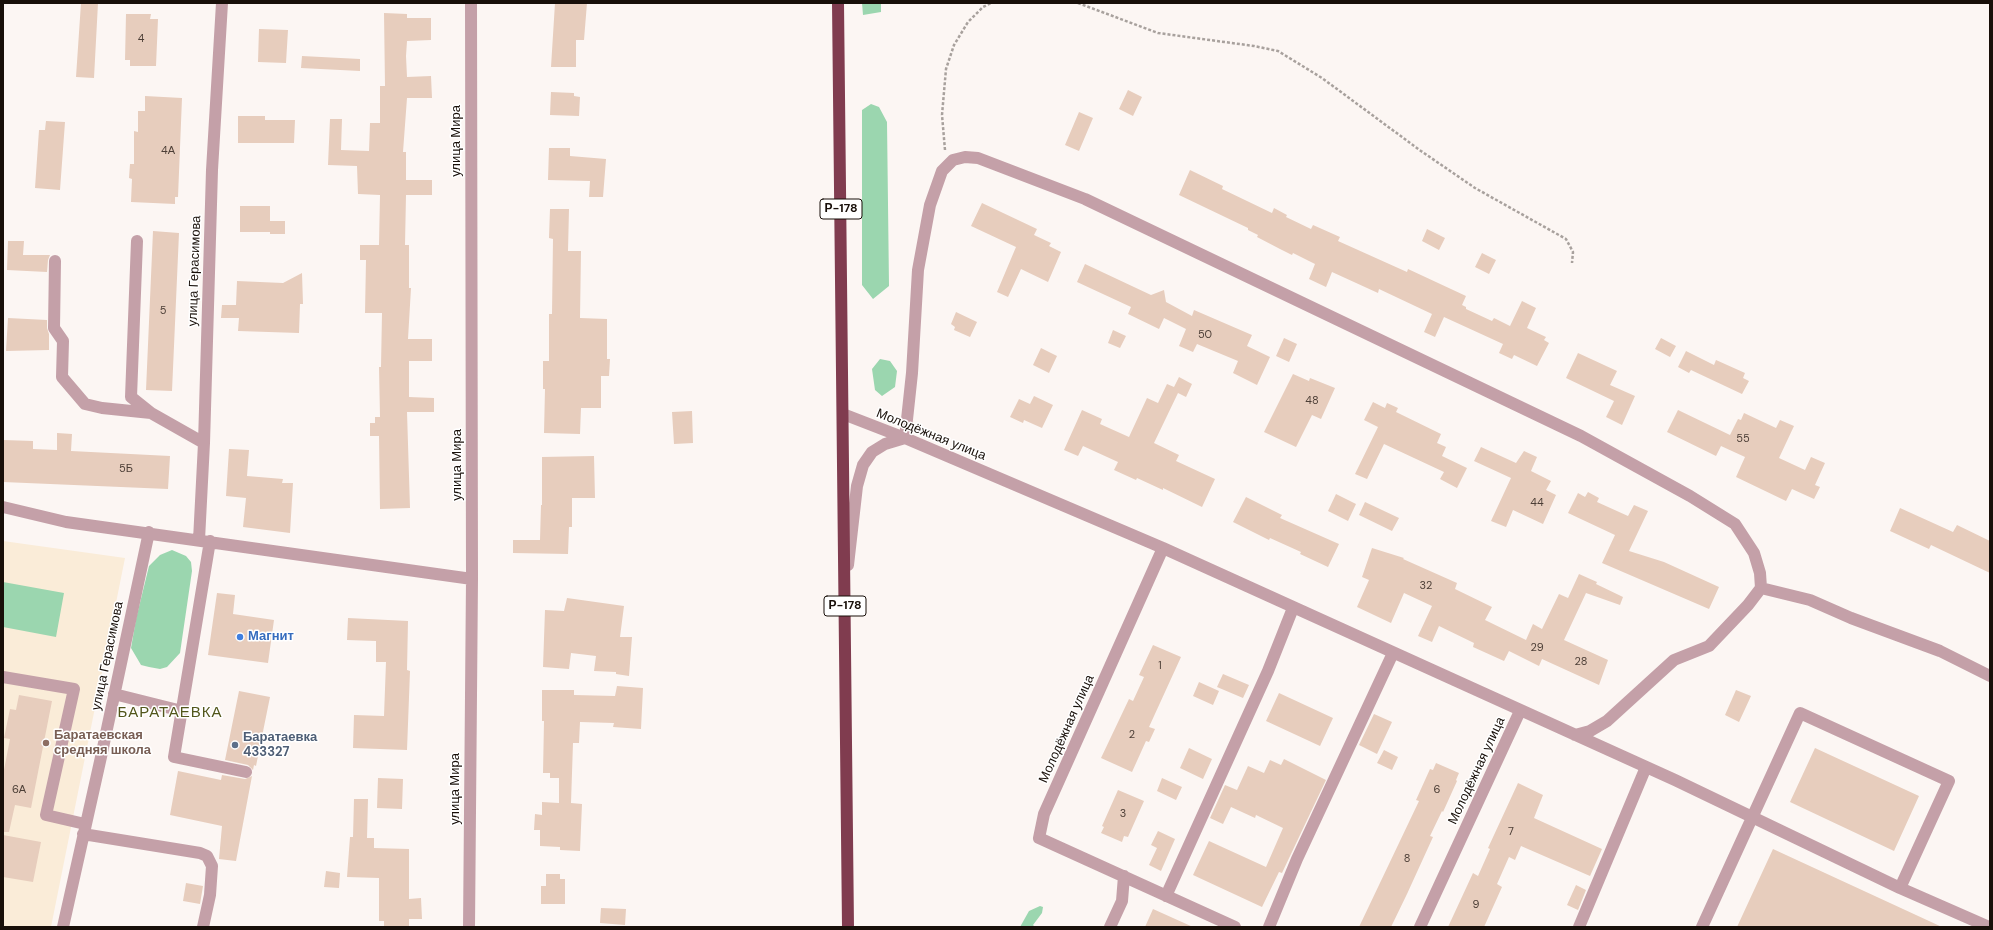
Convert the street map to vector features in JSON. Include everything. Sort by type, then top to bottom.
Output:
[{"type":"highway","name":"Р-178","points":[[838,3],[848,927]]},
{"type":"street","name":"улица Герасимова","points":[[222,3],[212,170],[204,443],[204,540],[182,711],[174,757],[246,772]]},
{"type":"street","name":"улица Мира","points":[[469,927],[472,579],[471,3]]},
{"type":"street","points":[[845,598],[857,486],[863,465],[872,452],[885,444],[905,438],[912,373],[918,270],[930,205],[942,171],[953,160],[965,157],[978,158],[1085,199],[1581,436],[1690,496],[1735,524],[1754,553],[1760,573],[1761,588],[1748,605],[1709,646],[1674,660],[1607,721],[1590,731],[1575,735]]},
{"type":"street","points":[[137,241],[131,397],[151,413],[204,443]]},
{"type":"street","points":[[55,261],[54,328],[63,341],[62,377],[85,404],[102,408],[151,413]]},
{"type":"street","name":"Молодёжная улица","points":[[843,414],[905,438],[1163,548],[1520,711],[1420,927]]},
{"type":"street","points":[[3,507],[66,522],[148,532],[472,579]]},
{"type":"street","name":"улица Герасимова","points":[[63,927],[148,532]]},
{"type":"street","name":"Молодёжная улица","points":[[1163,548],[1044,814],[1039,838],[1234,927]]},
{"type":"street","points":[[1761,588],[1810,600],[1851,618],[1940,651],[1990,676]]},
{"type":"street","points":[[1166,896],[1268,671],[1293,608]]},
{"type":"street","points":[[1269,927],[1297,859],[1393,653]]},
{"type":"street","points":[[3,677],[74,689],[46,815],[84,829],[200,853],[207,856],[212,866],[210,896],[203,927]]},
{"type":"street","points":[[114,694],[182,711]]},
{"type":"street","points":[[1520,711],[1646,767],[1900,888],[1989,927]]},
{"type":"street","points":[[1702,927],[1800,713],[1949,781],[1900,888]]},
{"type":"street","points":[[1579,927],[1646,767]]},
{"type":"street","points":[[1110,927],[1122,901],[1124,876]]},
{"type":"path","points":[[946,167],[942,115],[946,69],[954,45],[968,22],[983,8],[991,3]]},
{"type":"path","points":[[1078,3],[1158,34],[1254,46],[1278,51],[1322,78],[1421,151],[1475,188],[1566,239],[1573,252],[1572,263]]},
{"type":"shaded area","name":"Баратаевская средняя школа","points":[[3,541],[125,558],[51,927],[3,927]]},
{"type":"green space","points":[[862,3],[881,3],[881,12],[863,15]]},
{"type":"green space","points":[[871,104],[879,107],[887,122],[889,286],[873,299],[862,285],[862,110]]},
{"type":"green space","points":[[880,359],[890,361],[897,371],[895,387],[882,396],[875,390],[872,369]]},
{"type":"green space","points":[[172,550],[186,556],[191,562],[192,571],[180,653],[167,667],[160,669],[141,665],[131,648],[136,619],[149,566],[160,555]]},
{"type":"green space","points":[[3,582],[64,593],[56,637],[3,627]]},
{"type":"green space","points":[[1040,906],[1043,907],[1042,913],[1033,925],[1035,927],[1020,927],[1029,911]]},
{"type":"building","points":[[81,3],[98,3],[94,78],[76,77]]},
{"type":"building","points":[[555,3],[587,3],[584,40],[576,40],[576,67],[551,67]]},
{"type":"building","points":[[384,13],[407,14],[407,18],[431,18],[431,40],[407,41],[407,77],[431,76],[432,98],[407,98],[403,152],[406,152],[406,180],[432,180],[432,195],[406,195],[405,245],[409,245],[409,288],[411,288],[408,339],[432,339],[432,361],[409,361],[409,397],[434,398],[434,412],[407,412],[410,508],[380,509],[379,436],[370,436],[370,423],[375,423],[375,417],[380,417],[379,367],[381,367],[382,313],[365,313],[366,260],[360,260],[360,245],[379,245],[380,195],[358,194],[357,166],[328,165],[330,119],[342,119],[341,150],[369,151],[370,123],[380,123],[380,86],[385,86]]},
{"type":"building","points":[[126,14],[151,14],[150,19],[158,19],[156,66],[130,66],[130,60],[125,60]]},
{"type":"building","points":[[259,29],[288,30],[286,63],[258,62]]},
{"type":"building","points":[[302,56],[360,59],[360,71],[301,68]]},
{"type":"building","points":[[1128,90],[1142,97],[1133,116],[1119,109]]},
{"type":"building","points":[[551,92],[574,93],[574,96],[580,97],[579,116],[550,115]]},
{"type":"building","points":[[145,96],[182,98],[178,197],[175,197],[175,204],[131,202],[132,179],[129,178],[130,164],[134,164],[134,131],[138,132],[138,111],[145,111]]},
{"type":"building","points":[[1079,112],[1093,118],[1079,151],[1065,145]]},
{"type":"building","points":[[238,116],[265,116],[265,120],[295,120],[294,143],[238,143]]},
{"type":"building","points":[[46,121],[65,122],[60,190],[35,188],[39,130],[45,130]]},
{"type":"building","points":[[549,148],[570,148],[570,156],[606,159],[603,197],[589,197],[590,181],[548,180]]},
{"type":"building","points":[[1190,170],[1223,186],[1222,189],[1272,213],[1274,208],[1287,215],[1286,217],[1311,229],[1313,225],[1340,237],[1338,241],[1407,272],[1408,269],[1466,296],[1462,305],[1466,307],[1466,309],[1492,321],[1494,318],[1510,326],[1522,301],[1536,308],[1527,328],[1546,337],[1544,340],[1549,343],[1537,366],[1514,355],[1512,359],[1499,353],[1503,344],[1444,317],[1435,337],[1424,332],[1432,314],[1379,289],[1378,293],[1332,272],[1326,287],[1309,279],[1315,264],[1293,253],[1292,255],[1280,249],[1257,237],[1258,235],[1248,230],[1248,228],[1179,195]]},
{"type":"building","points":[[982,203],[1037,229],[1034,235],[1051,243],[1049,246],[1061,252],[1048,282],[1021,269],[1008,297],[997,292],[1016,247],[971,226]]},
{"type":"building","points":[[240,206],[270,206],[270,221],[285,221],[285,234],[270,234],[270,232],[240,232]]},
{"type":"building","points":[[550,209],[569,209],[568,251],[581,251],[580,318],[607,319],[607,359],[610,359],[609,376],[601,376],[601,408],[581,408],[580,434],[544,433],[545,389],[543,389],[543,361],[549,361],[549,314],[552,314],[553,239],[549,238]]},
{"type":"building","points":[[1427,229],[1445,238],[1439,250],[1422,241]]},
{"type":"building","points":[[153,231],[179,233],[172,391],[146,390]]},
{"type":"building","points":[[8,241],[24,241],[23,255],[50,255],[47,272],[7,270]]},
{"type":"building","points":[[1482,253],[1496,260],[1489,274],[1475,267]]},
{"type":"building","points":[[1085,264],[1151,295],[1164,290],[1166,302],[1192,316],[1194,310],[1252,335],[1247,346],[1270,357],[1257,385],[1233,373],[1238,361],[1197,344],[1193,352],[1179,346],[1186,329],[1164,318],[1159,329],[1128,314],[1131,307],[1077,282]]},
{"type":"building","points":[[302,273],[303,304],[300,304],[299,333],[238,331],[239,318],[221,318],[222,305],[236,305],[237,281],[283,283]]},
{"type":"building","points":[[956,312],[977,322],[970,337],[954,330],[955,327],[951,324]]},
{"type":"building","points":[[8,318],[47,320],[49,350],[6,351]]},
{"type":"building","points":[[1113,330],[1126,336],[1120,348],[1108,343]]},
{"type":"building","points":[[1284,338],[1297,344],[1289,362],[1276,356]]},
{"type":"building","points":[[1661,338],[1676,346],[1670,357],[1655,349]]},
{"type":"building","points":[[1041,348],[1057,356],[1049,373],[1033,365]]},
{"type":"building","points":[[1686,351],[1714,365],[1716,360],[1745,373],[1743,378],[1749,381],[1742,394],[1691,370],[1689,373],[1678,367]]},
{"type":"building","points":[[1578,353],[1617,371],[1610,385],[1635,396],[1622,425],[1606,417],[1614,401],[1566,378]]},
{"type":"building","points":[[1293,374],[1309,381],[1310,378],[1335,388],[1321,419],[1312,415],[1296,447],[1264,432]]},
{"type":"building","points":[[1179,377],[1192,384],[1186,397],[1178,393],[1154,443],[1179,455],[1176,461],[1215,479],[1202,507],[1163,488],[1163,490],[1137,478],[1136,480],[1114,470],[1118,462],[1083,446],[1078,456],[1064,450],[1082,410],[1102,419],[1100,424],[1129,437],[1147,398],[1158,403],[1167,384],[1174,387]]},
{"type":"building","points":[[1034,396],[1053,405],[1042,428],[1024,420],[1023,423],[1010,417],[1019,399],[1030,404]]},
{"type":"building","points":[[1373,402],[1385,408],[1387,403],[1398,408],[1396,412],[1441,434],[1437,443],[1446,447],[1442,456],[1467,468],[1457,488],[1440,479],[1444,472],[1384,444],[1367,479],[1355,474],[1378,427],[1364,420]]},
{"type":"building","points":[[1678,410],[1730,435],[1738,419],[1741,420],[1744,413],[1776,428],[1780,420],[1794,426],[1779,458],[1805,470],[1811,457],[1825,463],[1815,485],[1820,487],[1814,499],[1792,489],[1786,501],[1736,477],[1745,457],[1721,446],[1716,456],[1667,432]]},
{"type":"building","points":[[692,411],[693,443],[674,444],[672,412]]},
{"type":"building","points":[[57,433],[72,434],[71,451],[170,456],[168,489],[3,482],[3,440],[33,441],[33,449],[57,450]]},
{"type":"building","points":[[1481,447],[1516,463],[1524,451],[1537,457],[1531,471],[1551,481],[1546,490],[1556,495],[1543,524],[1513,510],[1506,527],[1491,521],[1511,478],[1474,461]]},
{"type":"building","points":[[229,449],[249,450],[247,476],[283,479],[282,483],[293,483],[290,533],[243,527],[246,498],[226,496]]},
{"type":"building","points":[[594,456],[595,498],[572,498],[572,527],[569,527],[568,554],[513,553],[513,540],[540,540],[542,457]]},
{"type":"building","points":[[1588,492],[1599,498],[1597,502],[1628,516],[1634,505],[1648,511],[1629,551],[1664,562],[1719,587],[1709,609],[1602,563],[1615,535],[1568,513],[1578,493],[1585,497]]},
{"type":"building","points":[[1336,494],[1356,504],[1348,521],[1328,511]]},
{"type":"building","points":[[1246,497],[1282,515],[1280,518],[1339,544],[1328,567],[1300,554],[1301,552],[1270,538],[1269,540],[1233,522]]},
{"type":"building","points":[[1365,502],[1399,518],[1392,531],[1359,515]]},
{"type":"building","points":[[1900,508],[1953,532],[1957,525],[1990,541],[1990,573],[1931,545],[1929,549],[1890,531]]},
{"type":"building","points":[[1372,548],[1404,558],[1403,559],[1457,583],[1455,589],[1492,607],[1485,620],[1526,640],[1533,624],[1542,629],[1559,594],[1568,598],[1579,574],[1597,582],[1596,584],[1623,597],[1620,605],[1586,593],[1564,640],[1608,660],[1599,685],[1542,659],[1539,666],[1509,651],[1504,661],[1473,647],[1474,643],[1439,626],[1432,642],[1418,636],[1432,606],[1404,593],[1391,623],[1357,607],[1369,580],[1362,577]]},
{"type":"building","name":"Магнит","points":[[217,593],[235,595],[233,614],[274,620],[268,663],[208,655]]},
{"type":"building","points":[[567,598],[624,606],[620,637],[632,637],[629,676],[616,674],[616,672],[594,671],[596,656],[571,653],[569,669],[543,667],[545,610],[564,611]]},
{"type":"building","points":[[348,618],[408,621],[407,670],[410,671],[407,750],[353,748],[354,715],[384,716],[386,662],[376,662],[376,641],[347,640]]},
{"type":"building","points":[[1153,645],[1181,657],[1149,727],[1155,729],[1149,742],[1146,741],[1132,772],[1101,758],[1129,699],[1133,701],[1144,677],[1139,675]]},
{"type":"building","points":[[1223,674],[1249,685],[1243,698],[1217,687]]},
{"type":"building","points":[[1199,682],[1219,691],[1213,705],[1193,696]]},
{"type":"building","points":[[617,686],[643,688],[641,729],[613,727],[614,723],[580,722],[579,743],[573,743],[571,803],[582,804],[580,851],[560,850],[560,847],[540,846],[540,830],[534,830],[535,814],[542,815],[542,802],[559,803],[559,778],[550,778],[550,773],[543,773],[544,721],[542,721],[542,690],[574,690],[574,695],[615,696]]},
{"type":"building","points":[[1736,690],[1751,696],[1739,722],[1725,715]]},
{"type":"building","points":[[239,691],[270,697],[256,766],[254,765],[253,770],[248,765],[225,760]]},
{"type":"building","points":[[1279,693],[1333,718],[1320,746],[1266,721]]},
{"type":"building","points":[[19,695],[52,701],[31,808],[15,805],[9,832],[3,832],[3,775],[10,739],[4,738],[10,709],[16,710]]},
{"type":"building","points":[[1374,714],[1392,722],[1377,754],[1359,745]]},
{"type":"building","points":[[1189,748],[1212,759],[1203,779],[1180,768]]},
{"type":"building","points":[[1815,748],[1919,796],[1894,851],[1790,802]]},
{"type":"building","points":[[1384,750],[1398,757],[1392,770],[1377,763]]},
{"type":"building","points":[[1284,759],[1326,780],[1282,873],[1279,872],[1262,907],[1193,875],[1209,841],[1266,867],[1283,828],[1256,815],[1255,818],[1231,807],[1223,824],[1210,818],[1225,785],[1237,790],[1248,766],[1264,773],[1270,760],[1281,765]]},
{"type":"building","points":[[1436,763],[1459,773],[1443,812],[1442,811],[1430,836],[1433,837],[1407,894],[1391,927],[1359,927],[1419,801],[1416,800],[1430,769],[1433,770]]},
{"type":"building","points":[[178,771],[221,780],[222,775],[245,779],[252,776],[236,861],[219,859],[222,826],[170,815]]},
{"type":"building","points":[[378,778],[403,779],[402,809],[377,808]]},
{"type":"building","points":[[1162,778],[1182,787],[1176,800],[1157,791]]},
{"type":"building","points":[[1518,783],[1543,795],[1534,818],[1602,849],[1590,876],[1521,846],[1515,860],[1509,857],[1497,884],[1502,887],[1484,927],[1448,927],[1473,873],[1478,876],[1490,849],[1488,848]]},
{"type":"building","points":[[1118,790],[1144,801],[1128,837],[1124,836],[1122,842],[1101,833],[1104,827],[1102,826]]},
{"type":"building","points":[[354,799],[368,799],[367,838],[374,838],[374,848],[409,849],[409,899],[421,898],[422,919],[409,919],[409,927],[384,927],[384,921],[379,921],[379,878],[347,877],[350,837],[353,837]]},
{"type":"building","points":[[1158,831],[1175,839],[1161,871],[1149,865],[1157,848],[1151,845]]},
{"type":"building","points":[[3,835],[41,842],[33,882],[3,877]]},
{"type":"building","points":[[1773,849],[1942,927],[1737,927]]},
{"type":"building","points":[[326,871],[340,873],[339,888],[324,887]]},
{"type":"building","points":[[546,874],[560,874],[560,879],[565,879],[565,904],[541,904],[541,886],[546,886]]},
{"type":"building","points":[[186,883],[203,886],[200,904],[183,901]]},
{"type":"building","points":[[1576,885],[1586,890],[1578,910],[1567,905]]},
{"type":"building","points":[[601,908],[626,909],[625,925],[600,923]]},
{"type":"building","points":[[1153,909],[1193,927],[1145,927]]},
{"type":"place","name":"Магнит","points":[[240,637]]},
{"type":"place","name":"Баратаевская средняя школа","points":[[46,743]]},
{"type":"place","name":"Баратаевка 433327","points":[[235,745]]},
{"type":"district","name":"БАРАТАЕВКА","points":[[170,713]]}]
